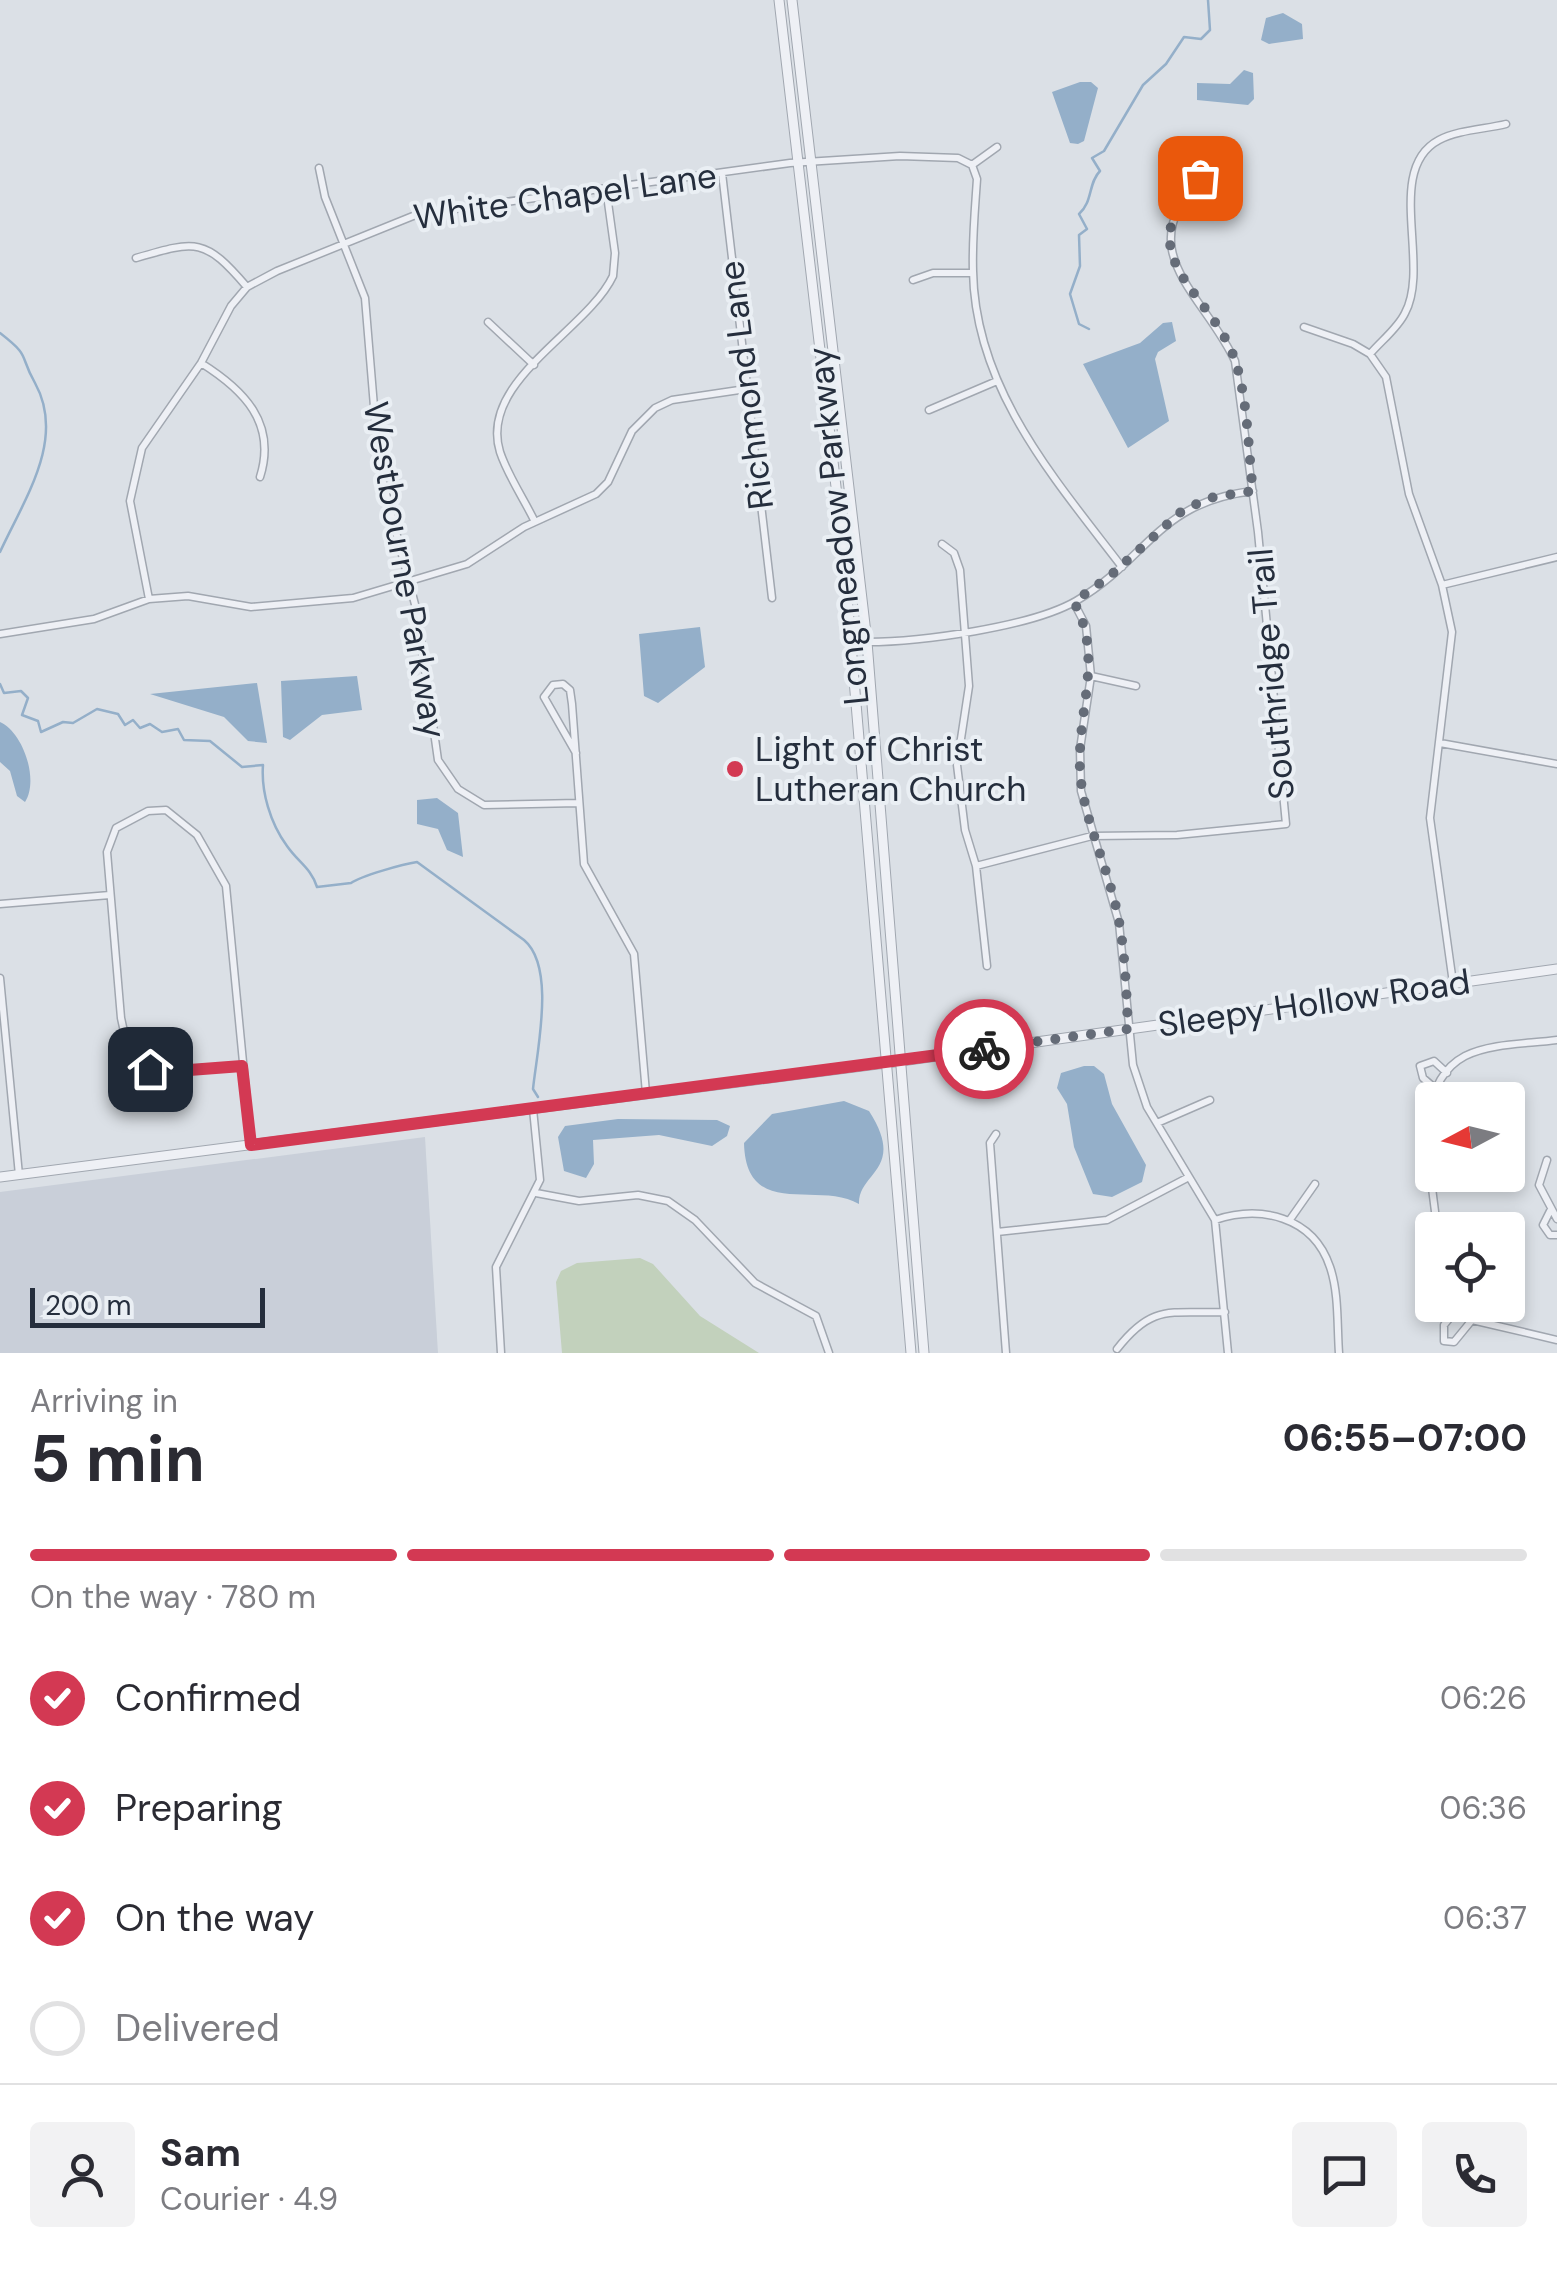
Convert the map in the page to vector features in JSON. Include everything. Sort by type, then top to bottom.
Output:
[{"type":"street","name":"Longmeadow Parkway","points":[[779,0],[844,556],[911,1353]]},
{"type":"street","name":"Longmeadow Parkway","points":[[792,0],[867,642],[924,1353]]},
{"type":"street","points":[[1370,354],[1406,313],[1416,271],[1410,191],[1417,160],[1438,140],[1506,124]]},
{"type":"street","points":[[997,148],[972,165],[977,178],[972,273],[982,332],[997,380],[1036,454],[1122,566]]},
{"type":"street","name":"White Chapel Lane","points":[[149,599],[132,530],[132,482],[142,448],[201,363],[223,318],[247,288],[344,242],[418,214],[798,162],[934,156],[958,158],[972,165]]},
{"type":"street","name":"Westbourne Parkway","points":[[319,168],[325,198],[365,298],[379,467],[409,582],[435,744],[451,782],[475,801],[496,807],[578,803]]},
{"type":"street","name":"Richmond Lane","points":[[722,173],[772,598]]},
{"type":"street","name":"Southridge Trail","points":[[976,866],[1092,836],[1177,835],[1286,824],[1253,491],[1235,361],[1223,336],[1180,276],[1169,240],[1179,206],[1200,178]]},
{"type":"street","points":[[534,522],[505,463],[498,438],[505,400],[613,276],[615,253],[606,188]]},
{"type":"street","points":[[136,258],[179,244],[198,245],[216,253],[247,288]]},
{"type":"street","points":[[913,280],[933,273],[972,273]]},
{"type":"street","points":[[488,322],[534,365]]},
{"type":"street","points":[[1304,327],[1327,331],[1370,354],[1386,377],[1410,494],[1442,585],[1452,632],[1430,818],[1453,983]]},
{"type":"street","points":[[201,363],[231,382],[253,403],[264,446],[260,477]]},
{"type":"street","points":[[929,410],[997,380]]},
{"type":"street","points":[[0,634],[94,618],[149,599],[188,596],[251,606],[284,606],[353,598],[466,564],[534,522],[579,504],[608,482],[632,431],[656,408],[672,400],[746,389]]},
{"type":"street","points":[[867,642],[1028,619],[1074,602],[1122,566],[1182,511],[1209,498],[1253,491]]},
{"type":"street","points":[[942,544],[954,553],[960,570],[969,686],[957,765],[965,830],[976,866],[987,966]]},
{"type":"street","points":[[1442,585],[1557,557]]},
{"type":"street","points":[[1074,602],[1086,626],[1091,676],[1080,764],[1092,836],[1116,908],[1134,1065],[1147,1107],[1215,1220],[1228,1353]]},
{"type":"street","points":[[1091,676],[1136,686]]},
{"type":"street","points":[[576,753],[544,697],[553,685],[563,684],[570,690],[588,876],[621,924],[634,954],[646,1092]]},
{"type":"street","points":[[1440,744],[1557,764]]},
{"type":"street","points":[[242,1066],[163,1072],[138,1062],[128,1050],[121,1018],[107,852],[116,828],[130,818],[166,810],[196,835],[226,886],[251,1145]]},
{"type":"street","points":[[0,904],[110,895]]},
{"type":"street","name":"Sleepy Hollow Road","points":[[0,1177],[901,1061],[1557,969]]},
{"type":"street","points":[[0,978],[20,1175]]},
{"type":"street","points":[[1441,1082],[1463,1057],[1557,1040]]},
{"type":"street","points":[[1428,1082],[1420,1066],[1434,1060],[1447,1072]]},
{"type":"street","points":[[1158,1123],[1210,1100]]},
{"type":"street","points":[[501,1353],[496,1267],[510,1232],[536,1193],[540,1168],[532,1108]]},
{"type":"street","points":[[996,1134],[990,1143],[1006,1353]]},
{"type":"street","points":[[1546,1160],[1538,1185],[1557,1219]]},
{"type":"street","points":[[997,1232],[1107,1220],[1187,1178]]},
{"type":"street","points":[[1289,1221],[1315,1184]]},
{"type":"street","points":[[536,1193],[579,1201],[638,1195],[668,1201],[696,1220],[755,1282],[816,1316],[829,1353]]},
{"type":"street","points":[[1215,1220],[1257,1210],[1308,1232],[1332,1270],[1339,1353]]},
{"type":"street","points":[[1550,1211],[1543,1225],[1550,1235],[1557,1236]]},
{"type":"street","points":[[1116,1349],[1138,1322],[1158,1314],[1225,1312]]},
{"type":"street","points":[[1446,1322],[1444,1341],[1454,1342],[1470,1322]]},
{"type":"street","points":[[1480,1322],[1557,1340]]},
{"type":"shaded area","points":[[425,1137],[438,1353],[0,1353],[0,1192]]},
{"type":"green space","points":[[640,1258],[653,1264],[700,1316],[759,1353],[562,1353],[556,1282],[561,1271],[577,1263]]},
{"type":"water","points":[[1283,13],[1302,24],[1303,39],[1269,44],[1261,40],[1266,18]]},
{"type":"water","points":[[1244,70],[1253,73],[1254,99],[1248,105],[1197,100],[1197,83],[1230,84]]},
{"type":"water","points":[[1091,82],[1098,88],[1084,141],[1078,144],[1070,143],[1052,92]]},
{"type":"water","points":[[1172,322],[1176,341],[1158,352],[1155,359],[1169,421],[1128,448],[1083,364],[1140,343],[1163,323]]},
{"type":"water","points":[[700,627],[705,667],[658,703],[644,696],[639,634]]},
{"type":"water","points":[[357,676],[362,710],[322,715],[290,740],[283,737],[281,681]]},
{"type":"water","points":[[257,683],[267,743],[248,741],[224,717],[150,694]]},
{"type":"water","points":[[0,722],[16,736],[27,758],[30,782],[25,802],[17,796],[10,771],[0,762]]},
{"type":"water","points":[[437,798],[458,813],[463,857],[447,850],[438,829],[417,824],[417,800]]},
{"type":"water","points":[[1094,1066],[1104,1074],[1112,1104],[1146,1165],[1142,1182],[1112,1197],[1093,1194],[1074,1147],[1067,1104],[1057,1088],[1061,1073]]},
{"type":"water","points":[[844,1101],[869,1111],[883,1146],[878,1168],[865,1184],[859,1204],[824,1195],[787,1194],[757,1182],[748,1167],[744,1143],[772,1114]]},
{"type":"water","points":[[618,1119],[717,1120],[730,1126],[727,1136],[712,1146],[659,1135],[593,1140],[594,1164],[586,1178],[564,1171],[558,1137],[565,1126]]},
{"type":"waterway","points":[[1089,329],[1079,324],[1070,294],[1080,266],[1079,235],[1087,229],[1079,214],[1100,171],[1092,158],[1104,151],[1143,85],[1166,64],[1184,37],[1201,39],[1210,30],[1208,0]]},
{"type":"waterway","points":[[0,333],[23,356],[43,404],[46,425],[38,468],[0,552]]},
{"type":"waterway","points":[[0,684],[4,693],[21,691],[28,698],[22,715],[38,721],[41,732],[63,722],[73,723],[97,709],[118,714],[125,725],[133,720],[140,728],[150,724],[162,732],[178,729],[184,740],[210,741],[242,767],[263,765],[271,817],[317,887],[351,883],[417,862],[524,940],[534,953],[542,989],[533,1089],[538,1097]]},
{"type":"way so far","points":[[984,1049],[1128,1029],[1113,893],[1081,792],[1080,750],[1091,676],[1086,626],[1074,602],[1110,576],[1182,511],[1223,494],[1253,491],[1235,361],[1223,336],[1186,287],[1174,264],[1169,240],[1184,195],[1200,178]]},
{"type":"place","name":"Light of Christ Lutheran Church","points":[[735,769]]},
{"type":"route","points":[[150,1069],[163,1072],[242,1066],[251,1145],[984,1049]]}]
